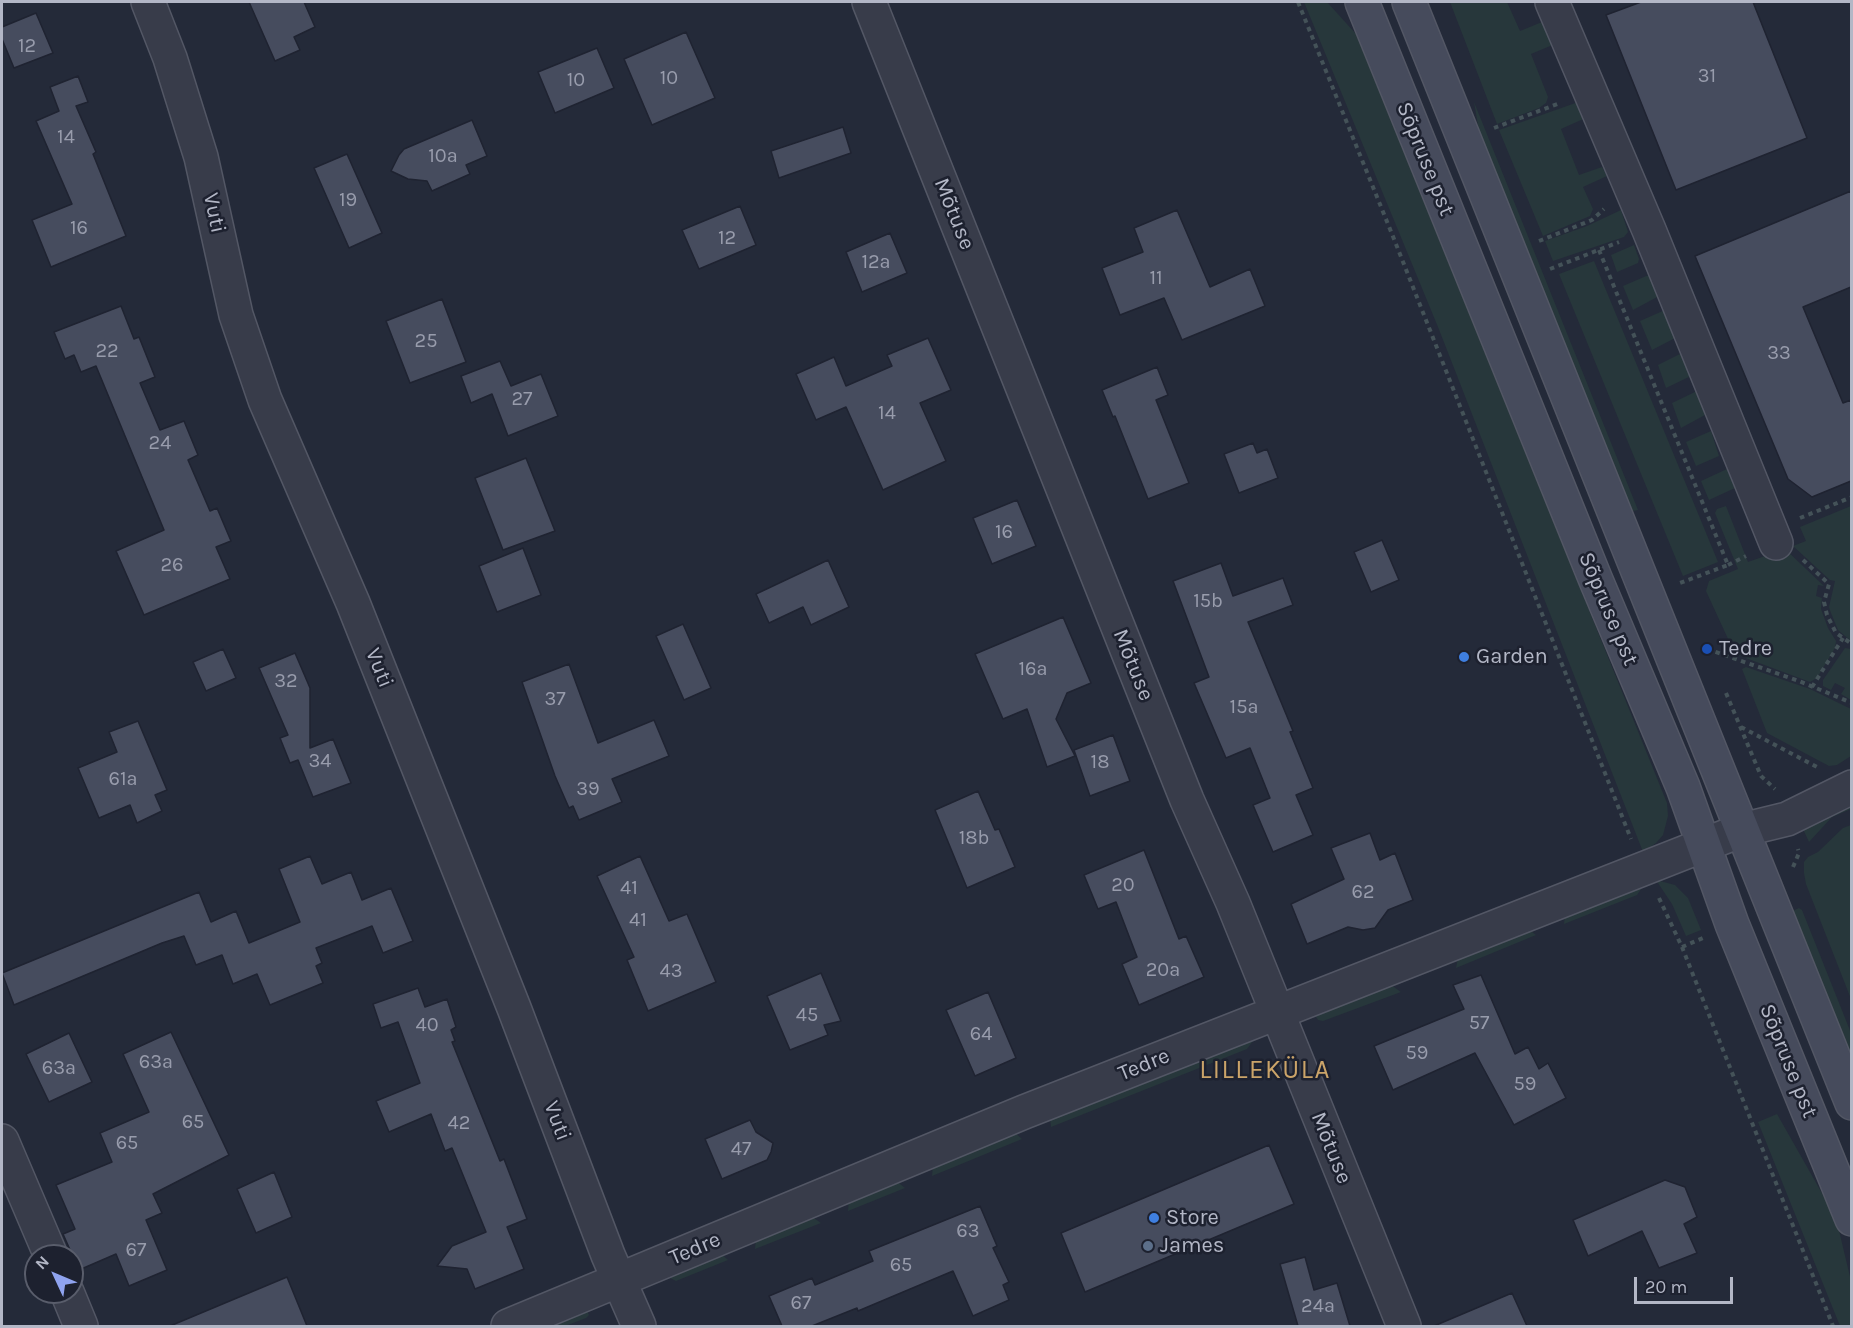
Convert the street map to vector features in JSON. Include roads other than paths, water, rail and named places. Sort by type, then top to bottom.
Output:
[{"type":"main road","name":"Sõpruse pst","points":[[1362,2],[1595,578],[1683,786],[1732,924],[1851,1219]]},
{"type":"main road","name":"Sõpruse pst","points":[[1409,2],[1851,1103]]},
{"type":"street","name":"Vuti","points":[[148,2],[170,58],[200,151],[236,315],[265,400],[353,603],[514,1008],[619,1281],[639,1326]]},
{"type":"street","name":"Mõtuse","points":[[869,2],[1187,800],[1233,903],[1404,1326]]},
{"type":"street","points":[[1552,2],[1786,548]]},
{"type":"street","name":"Tedre","points":[[508,1326],[1024,1112],[1705,844],[1742,830],[1787,819],[1851,787]]},
{"type":"street","points":[[2,1141],[46,1244]]},
{"type":"street","points":[[72,1304],[81,1326]]},
{"type":"place","name":"Tedre","points":[[1707,649]]},
{"type":"place","name":"Garden","points":[[1464,657]]},
{"type":"place","name":"Store","points":[[1154,1218]]},
{"type":"place","name":"James","points":[[1148,1246]]},
{"type":"district","name":"LILLEKÜLA","points":[[1265,1071]]}]
